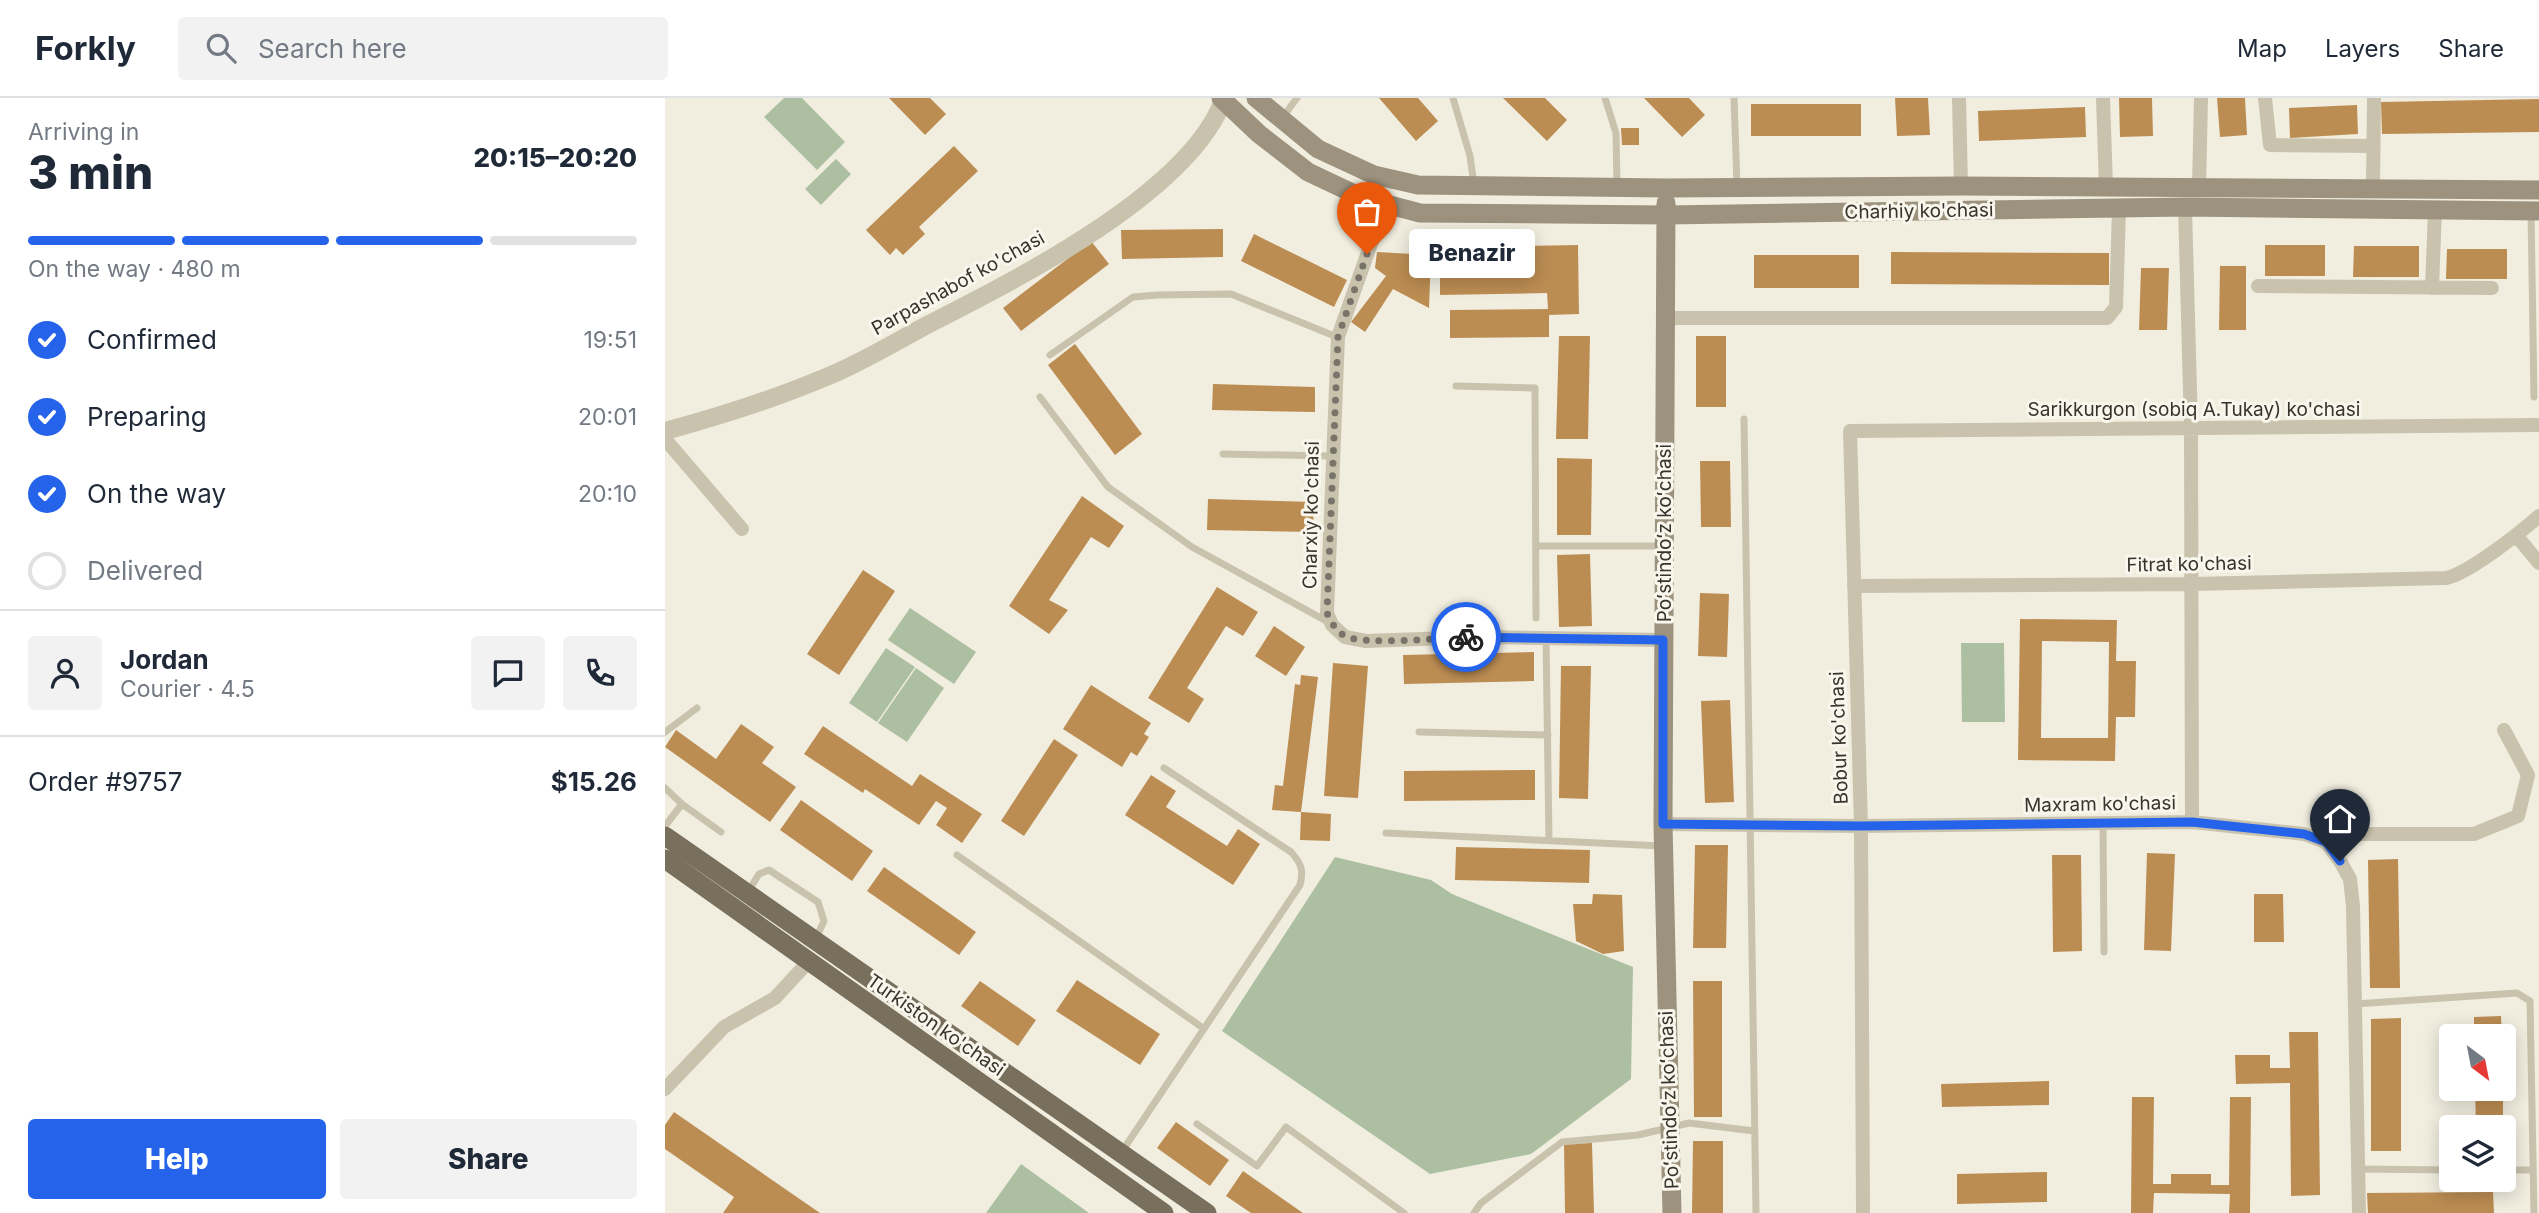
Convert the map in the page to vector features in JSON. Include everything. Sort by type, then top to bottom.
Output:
[{"type":"main road","name":"Charhiy ko'chasi","points":[[1256,98],[1318,149],[1374,175],[1418,185],[1617,188],[1961,186],[2539,190]]},
{"type":"main road","name":"Charhiy ko'chasi","points":[[1222,99],[1259,134],[1308,172],[1363,198],[1420,214],[1666,215],[2185,207],[2535,211]]},
{"type":"main road","name":"Poʻstindoʻz koʻchasi","points":[[1666,188],[1663,846],[1672,1213]]},
{"type":"main road","name":"Turkiston ko'chasi","points":[[665,836],[1207,1213]]},
{"type":"main road","name":"Turkiston ko'chasi","points":[[665,859],[923,1045],[1164,1213]]},
{"type":"street","points":[[1959,98],[1961,186]]},
{"type":"street","points":[[2103,98],[2106,187]]},
{"type":"street","points":[[2199,187],[2201,98]]},
{"type":"street","points":[[2265,98],[2270,145],[2373,146]]},
{"type":"street","points":[[2373,188],[2374,98]]},
{"type":"street","name":"Parpashabof ko'chasi","points":[[665,431],[714,418],[832,375],[991,292],[1121,215],[1204,140],[1222,99]]},
{"type":"street","name":"Charxiy ko'chasi","points":[[1332,625],[1327,613],[1331,456],[1338,337],[1385,204]]},
{"type":"street","points":[[2185,207],[2191,428],[2192,822]]},
{"type":"street","points":[[1665,318],[2107,318],[2116,307],[2119,209]]},
{"type":"street","points":[[2432,288],[2435,210]]},
{"type":"street","points":[[2258,286],[2492,288]]},
{"type":"street","name":"Sarikkurgon (sobiq A.Tukay) ko'chasi","points":[[1850,431],[2539,425]]},
{"type":"street","name":"Bobur ko'chasi","points":[[1850,431],[1861,826],[1863,1213]]},
{"type":"street","points":[[665,439],[743,529]]},
{"type":"street","name":"Fitrat ko'chasi","points":[[1854,586],[2192,584],[2446,578],[2458,574],[2514,538],[2539,516]]},
{"type":"street","points":[[2514,538],[2520,540],[2539,562]]},
{"type":"street","points":[[1332,625],[1345,637],[1366,640],[1663,640]]},
{"type":"street","points":[[2304,834],[2474,834],[2518,816],[2528,775],[2504,730]]},
{"type":"street","name":"Maxram ko'chasi","points":[[1663,824],[1861,826],[2192,822],[2304,834],[2326,842],[2350,879],[2353,906],[2359,1213]]},
{"type":"street","points":[[665,1088],[724,1027],[775,998],[809,961]]},
{"type":"lane","points":[[1281,120],[1297,98]]},
{"type":"lane","points":[[1453,98],[1470,156],[1474,185]]},
{"type":"lane","points":[[1605,98],[1616,133],[1617,188]]},
{"type":"lane","points":[[1734,98],[1737,188]]},
{"type":"lane","points":[[2535,211],[2535,397]]},
{"type":"lane","points":[[1050,355],[1133,297],[1157,295],[1231,294],[1338,337]]},
{"type":"lane","points":[[1456,386],[1535,388],[1536,618]]},
{"type":"lane","points":[[1041,397],[1108,487],[1192,547],[1332,625]]},
{"type":"lane","points":[[1744,419],[1748,825],[1756,1213]]},
{"type":"lane","points":[[1223,454],[1331,456]]},
{"type":"lane","points":[[1537,546],[1664,546]]},
{"type":"lane","points":[[1546,638],[1549,840]]},
{"type":"lane","points":[[665,732],[697,708]]},
{"type":"lane","points":[[1419,732],[1548,735]]},
{"type":"lane","points":[[1121,1153],[1300,886],[1303,874],[1301,863],[1291,852],[1164,768]]},
{"type":"lane","points":[[665,788],[721,832]]},
{"type":"lane","points":[[665,826],[682,804]]},
{"type":"lane","points":[[2103,823],[2103,952]]},
{"type":"lane","points":[[1386,834],[1663,846]]},
{"type":"lane","points":[[957,855],[1203,1028]]},
{"type":"lane","points":[[747,893],[759,874],[769,870],[782,876],[818,902],[824,920],[815,940]]},
{"type":"lane","points":[[2355,1004],[2517,993],[2524,996],[2532,1007],[2535,1093],[2534,1213]]},
{"type":"lane","points":[[1474,1213],[1481,1203],[1562,1142],[1638,1135],[1689,1122],[1754,1131]]},
{"type":"lane","points":[[1197,1124],[1257,1166],[1286,1127],[1403,1213]]},
{"type":"lane","points":[[2358,1169],[2439,1170]]},
{"type":"lane","points":[[2516,1170],[2533,1170]]},
{"type":"green space","points":[[784,98],[802,98],[845,142],[817,170],[764,117]]},
{"type":"green space","points":[[836,159],[851,174],[821,205],[805,189]]},
{"type":"green space","points":[[910,608],[976,652],[954,684],[888,640]]},
{"type":"green space","points":[[1961,643],[2004,643],[2005,722],[1962,722]]},
{"type":"green space","points":[[886,648],[915,667],[877,722],[849,703]]},
{"type":"green space","points":[[916,668],[944,688],[907,742],[878,723]]},
{"type":"green space","points":[[1335,857],[1431,880],[1452,894],[1633,967],[1631,1079],[1531,1154],[1430,1174],[1222,1031]]},
{"type":"green space","points":[[1021,1164],[1089,1213],[986,1213]]},
{"type":"building","points":[[889,98],[930,98],[946,114],[925,135]]},
{"type":"building","points":[[1379,98],[1418,98],[1438,121],[1416,141]]},
{"type":"building","points":[[1503,98],[1545,98],[1567,120],[1547,141]]},
{"type":"building","points":[[1644,98],[1689,98],[1705,115],[1682,137]]},
{"type":"building","points":[[1895,98],[1928,98],[1930,135],[1897,136]]},
{"type":"building","points":[[2119,98],[2152,98],[2153,136],[2120,137]]},
{"type":"building","points":[[2217,98],[2245,98],[2247,135],[2220,137]]},
{"type":"building","points":[[2539,99],[2539,132],[2382,134],[2381,102]]},
{"type":"building","points":[[1751,104],[1861,104],[1861,136],[1751,136]]},
{"type":"building","points":[[2357,105],[2358,134],[2290,138],[2289,108]]},
{"type":"building","points":[[2085,107],[2086,137],[1979,141],[1978,111]]},
{"type":"building","points":[[1621,128],[1639,128],[1639,145],[1622,145]]},
{"type":"building","points":[[954,146],[978,171],[919,227],[925,234],[903,255],[896,248],[890,255],[866,230]]},
{"type":"building","points":[[1223,229],[1223,257],[1122,259],[1121,230]]},
{"type":"building","points":[[1254,234],[1347,280],[1334,307],[1241,261]]},
{"type":"building","points":[[1091,241],[1109,264],[1021,331],[1003,308]]},
{"type":"building","points":[[1578,245],[1579,314],[1549,315],[1549,337],[1450,338],[1450,310],[1548,309],[1547,293],[1440,295],[1440,261],[1473,260],[1473,247]]},
{"type":"building","points":[[2265,245],[2325,245],[2325,276],[2265,276]]},
{"type":"building","points":[[2354,246],[2419,246],[2419,277],[2353,277]]},
{"type":"building","points":[[2447,249],[2507,249],[2507,279],[2446,279]]},
{"type":"building","points":[[1377,252],[1431,255],[1429,308],[1393,289],[1365,332],[1351,322],[1386,276],[1375,268]]},
{"type":"building","points":[[1891,252],[2109,253],[2109,285],[1891,284]]},
{"type":"building","points":[[1754,255],[1859,255],[1859,288],[1754,288]]},
{"type":"building","points":[[2220,266],[2246,266],[2246,330],[2219,330]]},
{"type":"building","points":[[2141,268],[2169,268],[2167,330],[2139,330]]},
{"type":"building","points":[[1559,336],[1590,336],[1588,439],[1556,439]]},
{"type":"building","points":[[1696,336],[1726,336],[1726,407],[1696,407]]},
{"type":"building","points":[[1075,344],[1142,434],[1115,455],[1048,365]]},
{"type":"building","points":[[1213,384],[1315,387],[1315,412],[1212,410]]},
{"type":"building","points":[[1557,458],[1592,459],[1591,535],[1557,535]]},
{"type":"building","points":[[1700,461],[1730,461],[1731,527],[1701,527]]},
{"type":"building","points":[[1082,496],[1124,526],[1109,548],[1091,537],[1049,600],[1068,610],[1049,634],[1009,606]]},
{"type":"building","points":[[1208,499],[1314,502],[1313,532],[1207,530]]},
{"type":"building","points":[[1590,554],[1592,626],[1559,627],[1557,555]]},
{"type":"building","points":[[863,570],[895,591],[839,675],[807,654]]},
{"type":"building","points":[[1217,587],[1258,612],[1243,636],[1226,626],[1187,688],[1204,699],[1189,723],[1148,698]]},
{"type":"building","points":[[1700,593],[1729,594],[1727,657],[1698,656]]},
{"type":"building","points":[[2020,619],[2117,620],[2116,661],[2136,661],[2135,717],[2116,717],[2115,761],[2018,760]],"holes":[[[2042,641],[2109,642],[2108,738],[2041,738]]]},
{"type":"building","points":[[1274,626],[1305,647],[1286,676],[1255,656]]},
{"type":"building","points":[[1534,652],[1534,681],[1404,684],[1403,655]]},
{"type":"building","points":[[1333,663],[1368,666],[1358,798],[1324,796]]},
{"type":"building","points":[[1561,666],[1591,666],[1588,799],[1559,798]]},
{"type":"building","points":[[1301,675],[1318,677],[1301,812],[1272,810],[1275,785],[1283,786],[1295,684],[1300,685]]},
{"type":"building","points":[[1091,685],[1151,723],[1144,734],[1149,737],[1137,756],[1131,752],[1122,767],[1063,729]]},
{"type":"building","points":[[1730,700],[1734,802],[1705,803],[1701,701]]},
{"type":"building","points":[[741,724],[774,747],[762,763],[796,787],[770,822],[665,747],[676,730],[716,759]]},
{"type":"building","points":[[823,726],[912,786],[920,774],[982,814],[962,843],[936,825],[947,808],[936,801],[919,825],[865,789],[863,793],[804,754]]},
{"type":"building","points":[[1054,739],[1078,755],[1024,836],[1001,821]]},
{"type":"building","points":[[1535,770],[1535,800],[1404,801],[1404,771]]},
{"type":"building","points":[[1151,775],[1176,791],[1166,807],[1227,846],[1238,829],[1260,844],[1233,885],[1125,815]]},
{"type":"building","points":[[801,800],[873,851],[852,881],[780,830]]},
{"type":"building","points":[[1301,812],[1331,814],[1330,841],[1300,840]]},
{"type":"building","points":[[1695,845],[1728,845],[1726,948],[1693,948]]},
{"type":"building","points":[[1456,847],[1590,850],[1589,883],[1455,880]]},
{"type":"building","points":[[2147,853],[2175,854],[2171,951],[2144,950]]},
{"type":"building","points":[[2052,855],[2081,855],[2082,951],[2053,952]]},
{"type":"building","points":[[2398,859],[2400,988],[2370,988],[2368,860]]},
{"type":"building","points":[[884,867],[976,932],[959,955],[867,891]]},
{"type":"building","points":[[1593,894],[1622,895],[1624,951],[1603,954],[1576,941],[1573,904],[1592,904]]},
{"type":"building","points":[[2254,894],[2283,894],[2284,942],[2254,942]]},
{"type":"building","points":[[1077,980],[1160,1034],[1140,1065],[1056,1011]]},
{"type":"building","points":[[980,981],[1036,1020],[1018,1046],[961,1006]]},
{"type":"building","points":[[1693,981],[1722,981],[1722,1117],[1694,1117]]},
{"type":"building","points":[[2501,1016],[2501,1024],[2474,1024],[2474,1017]]},
{"type":"building","points":[[2401,1018],[2401,1151],[2371,1151],[2371,1019]]},
{"type":"building","points":[[2289,1032],[2318,1032],[2320,1195],[2291,1196],[2290,1083],[2236,1084],[2235,1055],[2270,1055],[2270,1068],[2290,1068]]},
{"type":"building","points":[[2049,1081],[2049,1105],[1942,1107],[1941,1084]]},
{"type":"building","points":[[2132,1097],[2154,1097],[2153,1184],[2171,1184],[2171,1174],[2211,1174],[2211,1185],[2229,1185],[2230,1097],[2251,1097],[2250,1213],[2229,1213],[2230,1194],[2154,1193],[2153,1213],[2131,1213]]},
{"type":"building","points":[[2475,1101],[2503,1101],[2503,1115],[2476,1115]]},
{"type":"building","points":[[674,1112],[820,1213],[723,1213],[734,1197],[665,1149],[665,1125]]},
{"type":"building","points":[[1176,1122],[1229,1160],[1210,1186],[1157,1148]]},
{"type":"building","points":[[1693,1141],[1723,1141],[1723,1213],[1692,1213]]},
{"type":"building","points":[[1592,1143],[1594,1213],[1565,1213],[1564,1144]]},
{"type":"building","points":[[1243,1171],[1303,1213],[1251,1213],[1226,1196]]},
{"type":"building","points":[[2047,1172],[2047,1202],[1957,1204],[1957,1174]]},
{"type":"building","points":[[2493,1192],[2494,1213],[2368,1213],[2367,1193]]},
{"type":"way so far","points":[[1367,254],[1338,337],[1327,613],[1332,625],[1345,637],[1366,640],[1466,637]]},
{"type":"place","name":"Benazir","points":[[1367,254]]},
{"type":"route","points":[[1466,637],[1663,640],[1663,824],[1861,826],[2192,822],[2304,834],[2326,842],[2340,861]]}]
